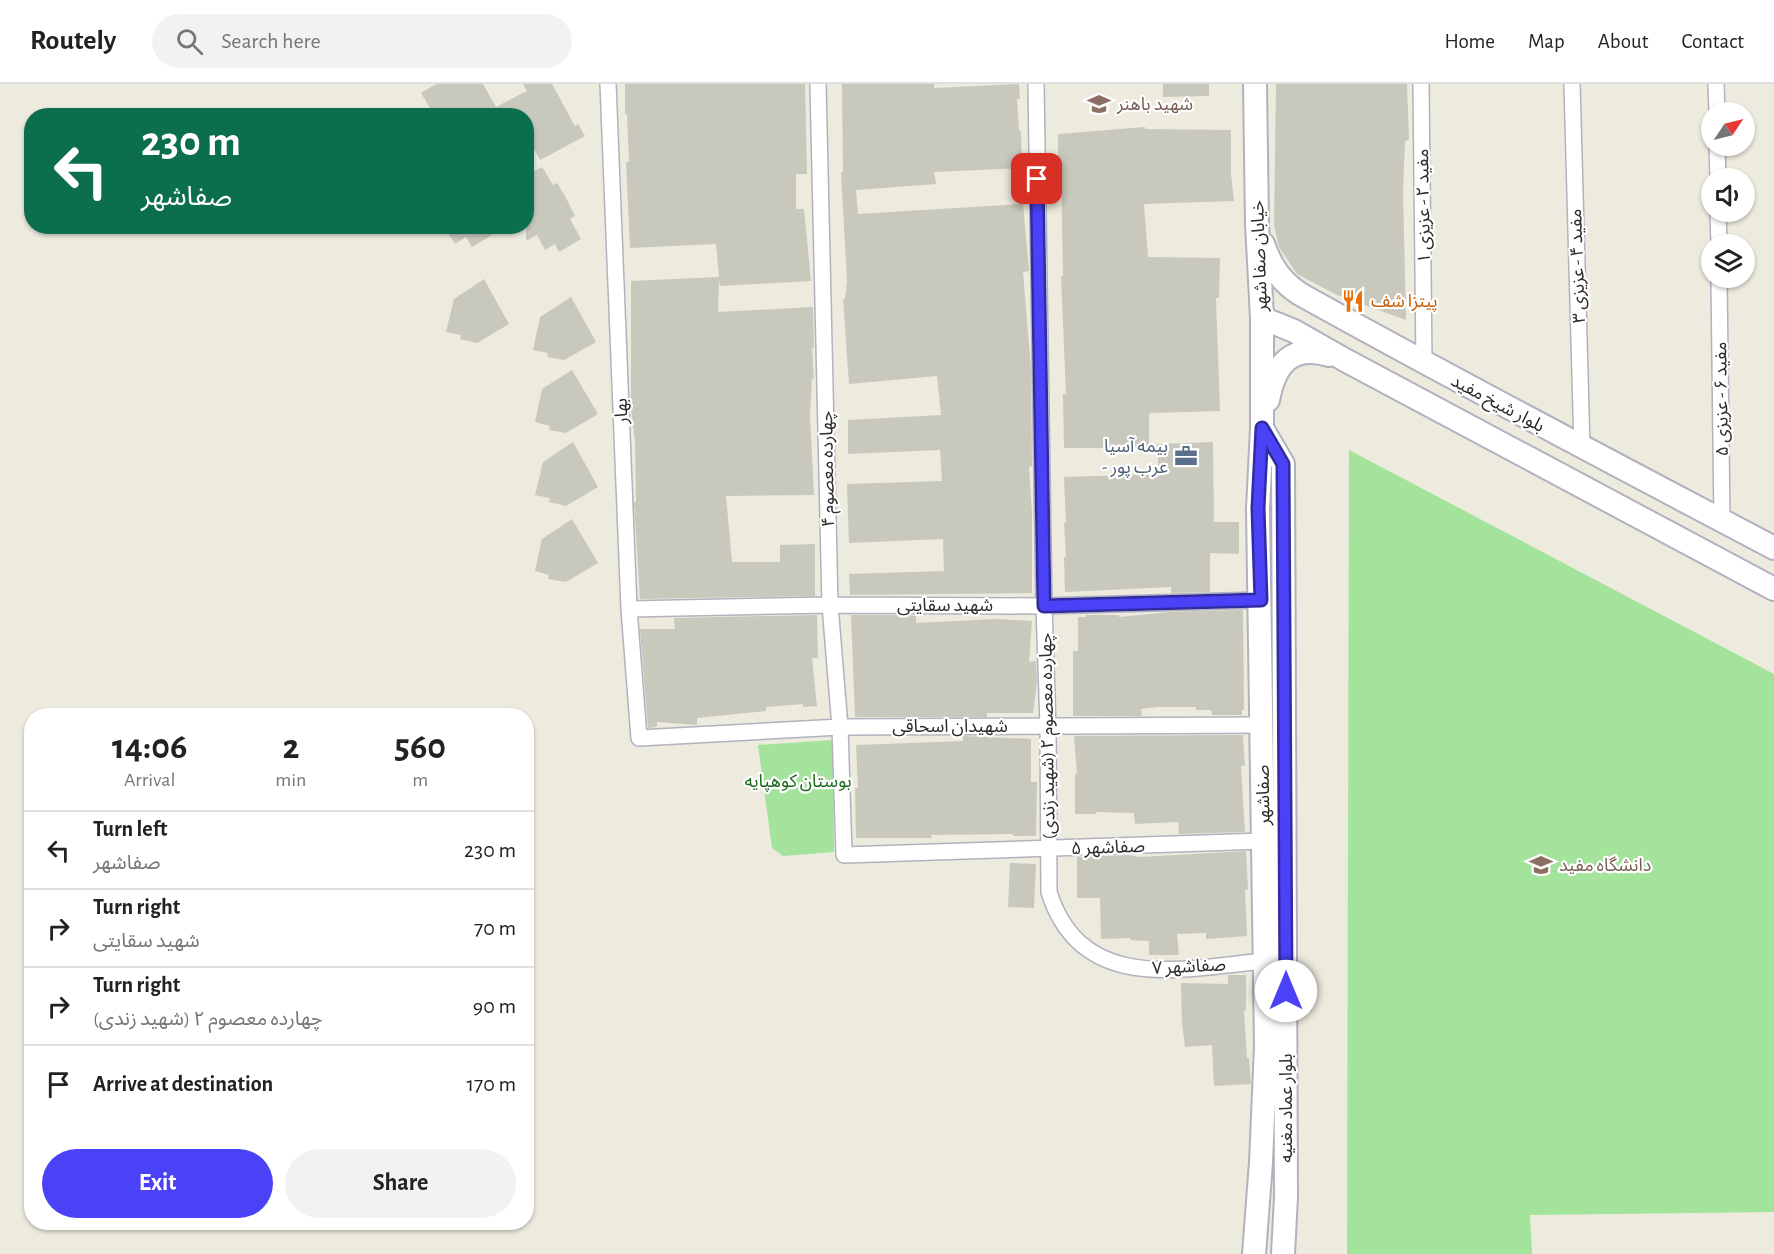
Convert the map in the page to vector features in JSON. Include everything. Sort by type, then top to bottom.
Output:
[{"type":"main road","name":"خیابان صفا شهر","points":[[1255,84],[1257,224],[1262,318],[1262,428]]},
{"type":"main road","name":"بلوار شیخ مفید","points":[[1257,224],[1268,259],[1276,273],[1288,286],[1300,294],[1582,448],[1774,548]]},
{"type":"main road","points":[[1294,331],[1286,315],[1287,306],[1292,298],[1300,294]]},
{"type":"main road","name":"بلوار شیخ مفید","points":[[1262,318],[1294,331],[1774,589]]},
{"type":"main road","points":[[1262,428],[1270,388],[1286,359],[1310,351],[1346,360]]},
{"type":"main road","name":"صفاشهر","points":[[1261,1162],[1266,1046],[1258,508],[1262,428]]},
{"type":"main road","name":"بلوار عماد مغنیه","points":[[1262,428],[1283,464],[1286,1197],[1283,1254]]},
{"type":"main road","name":"بلوار عماد مغنیه","points":[[1254,1254],[1261,1162]]},
{"type":"street","name":"بهار","points":[[608,84],[629,609],[639,738]]},
{"type":"street","name":"چهارده معصوم ۴","points":[[819,84],[830,605],[840,727],[844,855]]},
{"type":"street","name":"چهارده معصوم ۲ (شهید زندی)","points":[[1036,84],[1048,726],[1048,849]]},
{"type":"street","name":"مفید ۲ - عزیزی ۱","points":[[1422,84],[1424,363]]},
{"type":"street","name":"مفید ۴ - عزیزی ۳","points":[[1572,84],[1582,448]]},
{"type":"street","points":[[1716,84],[1717,102]]},
{"type":"street","name":"مفید ۶ - عزیزی ۵","points":[[1719,288],[1722,521]]},
{"type":"street","name":"شهید سقایتی","points":[[629,609],[830,605],[1044,606],[1261,600]]},
{"type":"street","name":"شهیدان اسحاقی","points":[[639,738],[840,727],[1262,725]]},
{"type":"street","name":"صفاشهر ۵","points":[[844,855],[1264,841]]},
{"type":"street","name":"صفاشهر ۷","points":[[1048,849],[1049,892],[1056,912],[1071,936],[1095,955],[1126,966],[1164,970],[1264,961]]},
{"type":"green space","name":"دانشگاه مفید","points":[[1349,450],[1774,674],[1774,1212],[1530,1215],[1532,1254],[1347,1254]]},
{"type":"green space","name":"بوستان کوهپایه","points":[[833,740],[834,852],[783,856],[772,848],[758,745]]},
{"type":"building","points":[[436,84],[483,84],[496,107],[527,91],[523,84],[552,84],[575,126],[578,124],[585,136],[540,160],[534,149],[534,108],[430,108],[421,93]]},
{"type":"building","points":[[625,84],[805,84],[807,174],[796,174],[796,209],[804,209],[811,281],[720,286],[719,280],[718,312],[813,307],[814,379],[812,379],[810,415],[814,495],[726,496],[732,562],[780,562],[780,545],[815,544],[815,596],[640,599],[634,502],[636,502],[635,441],[631,409],[631,281],[719,277],[716,244],[630,248]]},
{"type":"building","points":[[842,84],[934,84],[934,88],[1019,84],[1020,99],[1017,99],[1022,168],[934,172],[936,184],[856,190],[858,214],[1023,204],[1029,271],[1023,272],[1031,368],[1032,466],[1029,467],[1032,514],[1032,593],[850,595],[849,574],[944,571],[943,539],[849,543],[847,484],[942,481],[940,450],[848,454],[848,420],[941,415],[937,376],[849,384],[843,299],[845,299],[847,281],[841,172],[843,172]]},
{"type":"building","points":[[1163,84],[1209,84],[1209,96],[1163,97]]},
{"type":"building","points":[[1276,84],[1407,84],[1409,140],[1405,141],[1403,192],[1406,320],[1337,295],[1297,274],[1279,247],[1274,226]]},
{"type":"building","points":[[1145,127],[1145,129],[1231,130],[1231,174],[1234,201],[1144,204],[1148,257],[1220,258],[1219,298],[1216,298],[1220,411],[1149,414],[1149,448],[1064,448],[1063,394],[1066,394],[1061,276],[1063,276],[1061,167],[1058,167],[1058,134]]},
{"type":"building","points":[[542,167],[553,185],[557,183],[575,216],[570,219],[581,239],[559,252],[555,244],[545,250],[537,235],[526,241],[526,234],[534,234],[534,171]]},
{"type":"building","points":[[449,234],[494,234],[472,247],[466,237],[455,244]]},
{"type":"building","points":[[484,279],[509,324],[477,343],[460,339],[461,335],[446,332],[454,299]]},
{"type":"building","points":[[571,297],[596,342],[564,360],[547,357],[548,353],[533,350],[540,317]]},
{"type":"building","points":[[572,370],[598,414],[566,433],[549,430],[550,426],[535,422],[542,389]]},
{"type":"building","points":[[573,442],[598,487],[566,506],[549,502],[550,498],[535,495],[543,462]]},
{"type":"building","points":[[1213,442],[1214,522],[1239,522],[1239,554],[1210,553],[1210,592],[1171,593],[1171,587],[1065,592],[1064,477],[1159,474],[1157,444]]},
{"type":"building","points":[[572,519],[598,563],[566,582],[548,579],[549,575],[535,571],[542,539]]},
{"type":"building","points":[[1243,610],[1244,710],[1242,710],[1242,715],[1212,715],[1211,710],[1196,710],[1196,707],[1157,707],[1141,709],[1142,716],[1073,716],[1073,651],[1078,651],[1078,617]]},
{"type":"building","points":[[817,615],[818,658],[812,658],[817,706],[803,707],[803,704],[766,707],[766,711],[697,718],[697,725],[657,722],[657,727],[648,728],[640,629],[675,629],[674,618]]},
{"type":"building","points":[[851,615],[908,615],[916,616],[916,623],[997,619],[1032,621],[1029,662],[1036,661],[1037,681],[1033,713],[987,713],[987,717],[855,717]]},
{"type":"building","points":[[1243,735],[1245,766],[1241,766],[1245,832],[1179,834],[1178,822],[1135,824],[1134,813],[1075,814],[1075,774],[1077,774],[1074,736]]},
{"type":"building","points":[[963,736],[1031,739],[1031,782],[1037,782],[1036,836],[1013,836],[1013,834],[931,835],[932,838],[856,838],[855,788],[858,788],[856,745],[963,741]]},
{"type":"building","points":[[1246,851],[1247,936],[1206,939],[1206,933],[1177,934],[1179,955],[1149,955],[1149,941],[1130,940],[1130,938],[1101,939],[1100,898],[1077,898],[1077,857],[1128,855],[1140,857]]},
{"type":"building","points":[[1010,863],[1036,864],[1034,908],[1008,907]]},
{"type":"building","points":[[1228,975],[1246,975],[1246,1011],[1244,1011],[1251,1084],[1214,1086],[1212,1045],[1185,1047],[1181,983],[1228,984]]},
{"type":"place","name":"شهید باهنر","points":[[1099,104]]},
{"type":"place","name":"پیتزا شف","points":[[1353,301]]},
{"type":"place","name":"بیمه آسیا - عرب پور","points":[[1186,456]]},
{"type":"place","name":"دانشگاه مفید","points":[[1541,865]]},
{"type":"route","points":[[1037,179],[1044,606],[1261,600],[1258,508],[1262,428],[1283,464],[1286,991]]}]
